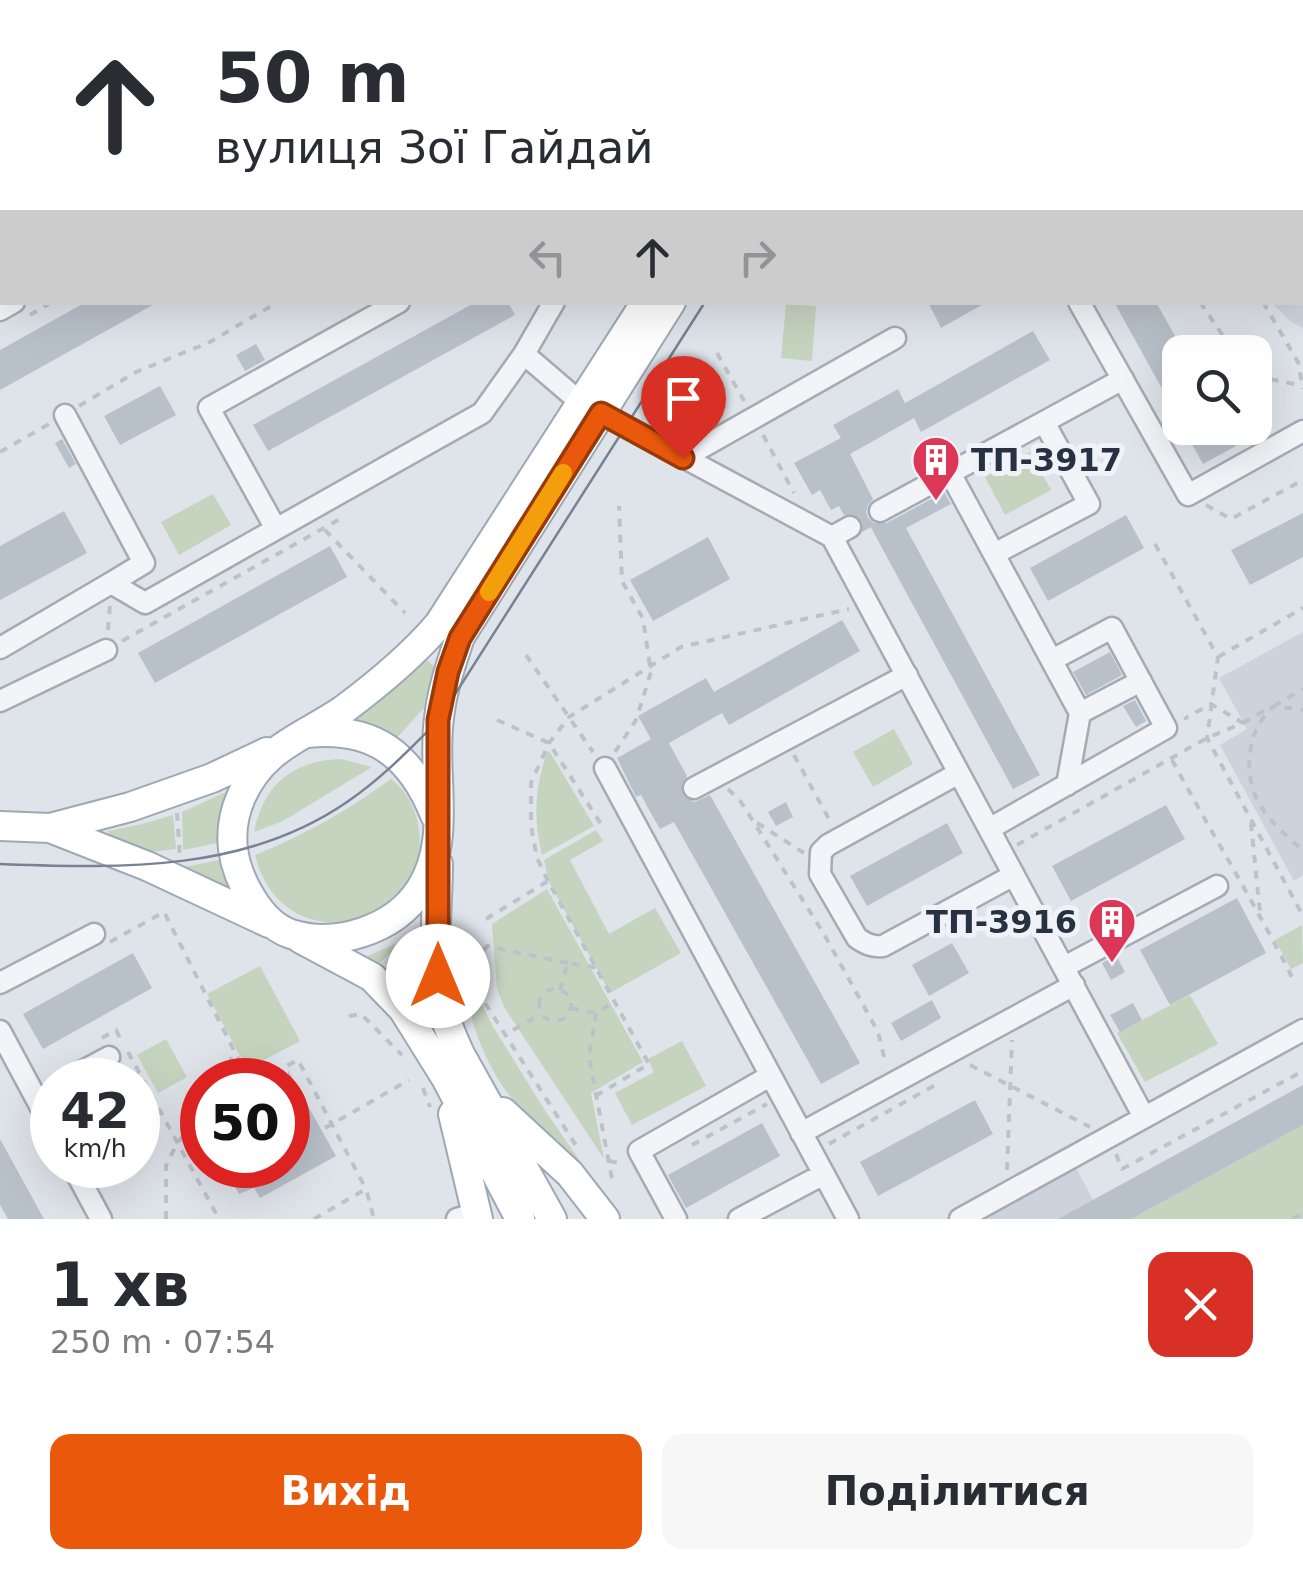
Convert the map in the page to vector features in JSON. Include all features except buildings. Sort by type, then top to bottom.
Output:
[{"type":"main road","points":[[552,1219],[448,1030],[439,997],[438,720],[448,672],[460,640],[644,305]]},
{"type":"main road","points":[[0,826],[50,828],[175,792],[293,738],[372,689],[439,624],[669,305]]},
{"type":"main road","points":[[324,732],[372,741],[406,762],[426,792],[438,832],[429,874],[408,905],[372,930],[344,937],[320,938],[281,929],[244,883],[232,844],[240,798],[261,765],[293,738],[324,732]]},
{"type":"main road","points":[[50,828],[147,866],[281,929],[372,977],[388,991],[420,1032],[470,1217]]},
{"type":"main road","points":[[432,1078],[520,1219]]},
{"type":"main road","points":[[478,1087],[570,1174],[604,1219]]},
{"type":"lane","points":[[276,530],[209,408],[394,305]]},
{"type":"lane","points":[[111,583],[146,602],[482,413],[524,354],[552,305]]},
{"type":"lane","points":[[1081,305],[1188,495],[1303,431]]},
{"type":"lane","points":[[683,458],[895,338]]},
{"type":"lane","points":[[524,354],[591,408],[683,458],[841,532],[868,605],[1144,1117]]},
{"type":"lane","points":[[880,511],[1122,378]]},
{"type":"lane","points":[[0,648],[144,563],[64,414]]},
{"type":"lane","points":[[994,554],[1089,504],[1044,422]]},
{"type":"lane","points":[[950,473],[1080,713],[1067,785]]},
{"type":"lane","points":[[989,829],[1166,728],[1112,628],[1052,660]]},
{"type":"lane","points":[[0,701],[106,650]]},
{"type":"lane","points":[[694,788],[907,675]]},
{"type":"lane","points":[[1080,713],[1141,681]]},
{"type":"lane","points":[[604,768],[642,817],[770,1076],[848,1219]]},
{"type":"lane","points":[[959,773],[828,844],[821,852],[820,874],[857,938],[875,946],[884,946],[1014,875]]},
{"type":"lane","points":[[801,1133],[1013,1018],[1069,976],[1217,886]]},
{"type":"lane","points":[[0,983],[94,934]]},
{"type":"lane","points":[[0,1030],[30,1072]]},
{"type":"lane","points":[[961,1219],[1303,1030]]},
{"type":"lane","points":[[92,1058],[104,1048]]},
{"type":"lane","points":[[676,1219],[639,1151],[770,1076]]},
{"type":"lane","points":[[739,1219],[824,1174]]},
{"type":"lane","points":[[84,1188],[101,1219]]},
{"type":"path","points":[[0,452],[136,372],[208,343],[273,305]]},
{"type":"path","points":[[1202,305],[1222,335]]},
{"type":"path","points":[[1265,305],[1298,362],[1302,387],[1272,380]]},
{"type":"path","points":[[717,353],[796,496]]},
{"type":"path","points":[[1188,495],[1230,518],[1303,480]]},
{"type":"path","points":[[526,655],[604,768],[636,720],[651,672],[643,619],[622,581],[619,506]]},
{"type":"path","points":[[106,650],[340,520]]},
{"type":"path","points":[[324,529],[405,613]]},
{"type":"path","points":[[1155,544],[1218,657],[1207,738],[1303,916]]},
{"type":"path","points":[[106,650],[111,583]]},
{"type":"path","points":[[597,1095],[649,1064],[537,858],[530,783],[548,742],[569,718],[681,647],[868,605]]},
{"type":"path","points":[[1218,657],[1303,608]]},
{"type":"path","points":[[1002,853],[1207,738],[1303,690]]},
{"type":"path","points":[[1211,704],[1243,723]]},
{"type":"path","points":[[1166,728],[1211,704]]},
{"type":"path","points":[[1299,847],[1272,824],[1253,793],[1248,770],[1251,740],[1260,718],[1274,706],[1303,710]]},
{"type":"path","points":[[497,720],[548,742],[601,824]]},
{"type":"path","points":[[786,740],[839,838]]},
{"type":"path","points":[[1171,758],[1291,975],[1283,979]]},
{"type":"path","points":[[716,776],[753,821],[824,934],[878,1032],[891,1084]]},
{"type":"path","points":[[177,813],[180,862]]},
{"type":"path","points":[[1250,818],[1260,914]]},
{"type":"path","points":[[753,821],[819,863]]},
{"type":"path","points":[[486,920],[548,881]]},
{"type":"path","points":[[164,912],[238,1058]]},
{"type":"path","points":[[381,970],[401,954],[426,946]]},
{"type":"path","points":[[582,1153],[485,1002],[478,958],[487,946],[598,968]]},
{"type":"path","points":[[560,990],[568,963]]},
{"type":"path","points":[[550,989],[560,990],[569,997],[571,1008],[565,1018],[550,1020],[541,1014],[538,1004],[542,994],[550,989]]},
{"type":"path","points":[[571,1008],[596,1013],[616,1001]]},
{"type":"path","points":[[596,1013],[589,1057],[612,1179]]},
{"type":"path","points":[[348,1016],[361,1014],[410,1063]]},
{"type":"path","points":[[512,1030],[541,1014]]},
{"type":"path","points":[[1006,1193],[1013,1018]]},
{"type":"path","points":[[104,1048],[116,1030],[219,1219]]},
{"type":"path","points":[[998,1050],[1012,1042]]},
{"type":"path","points":[[231,1058],[234,1050]]},
{"type":"path","points":[[948,1054],[1109,1136]]},
{"type":"path","points":[[970,1065],[984,1057]]},
{"type":"path","points":[[1122,1170],[1303,1071]]},
{"type":"path","points":[[432,1078],[434,1119]]},
{"type":"path","points":[[325,1128],[409,1080]]},
{"type":"path","points":[[812,1153],[939,1082]]},
{"type":"path","points":[[310,1083],[366,1189],[374,1219]]},
{"type":"path","points":[[166,1219],[166,1166],[180,1140]]},
{"type":"path","points":[[314,1219],[366,1189]]},
{"type":"path","points":[[1293,1219],[1303,1213]]},
{"type":"shaded area","points":[[1274,305],[1303,305],[1303,328]]},
{"type":"shaded area","points":[[1303,632],[1303,875],[1294,881],[1220,745],[1247,729],[1219,678]]},
{"type":"shaded area","points":[[1076,1168],[1103,1219],[981,1219]]},
{"type":"green space","points":[[786,305],[816,306],[812,361],[781,358]]},
{"type":"green space","points":[[1030,452],[1051,490],[1005,515],[985,477]]},
{"type":"green space","points":[[213,494],[231,525],[179,555],[161,522]]},
{"type":"green space","points":[[422,656],[435,667],[432,699],[396,739],[378,728],[346,723]]},
{"type":"green space","points":[[894,729],[913,764],[873,787],[853,752]]},
{"type":"green space","points":[[547,751],[594,826],[542,855],[537,803]]},
{"type":"green space","points":[[341,759],[372,767],[283,821],[254,832],[265,801],[283,778],[308,764]]},
{"type":"green space","points":[[391,779],[409,799],[418,824],[418,860],[405,888],[382,909],[354,920],[324,922],[295,912],[271,890],[255,855],[326,821]]},
{"type":"green space","points":[[228,791],[218,843],[183,850],[182,812]]},
{"type":"green space","points":[[173,815],[176,849],[151,852],[108,831],[142,824]]},
{"type":"green space","points":[[596,830],[603,841],[570,860],[609,934],[655,908],[681,953],[610,993],[549,882],[544,860]]},
{"type":"green space","points":[[219,860],[233,892],[184,867]]},
{"type":"green space","points":[[547,889],[643,1062],[591,1093],[604,1159],[504,1007],[497,989],[492,924]]},
{"type":"green space","points":[[426,924],[426,938],[394,950],[373,969],[357,960],[396,944]]},
{"type":"green space","points":[[1302,925],[1303,963],[1291,969],[1275,940]]},
{"type":"green space","points":[[427,959],[427,1016],[388,983],[405,965]]},
{"type":"green space","points":[[463,960],[474,962],[477,993],[492,1025],[587,1171],[526,1115],[495,1074],[472,1019]]},
{"type":"green space","points":[[260,966],[300,1041],[268,1058],[241,1058],[207,994]]},
{"type":"green space","points":[[1190,995],[1218,1044],[1145,1082],[1117,1033]]},
{"type":"green space","points":[[166,1039],[180,1064],[180,1081],[160,1092],[160,1058],[137,1055]]},
{"type":"green space","points":[[682,1041],[706,1086],[632,1125],[615,1093],[654,1072],[648,1059]]},
{"type":"green space","points":[[1303,1125],[1303,1219],[1131,1219]]},
{"type":"tunnel","points":[[850,527],[880,511]]},
{"type":"tunnel","points":[[651,813],[694,788]]},
{"type":"tram line","points":[[0,864],[135,865],[224,854],[307,825],[371,784],[438,721],[703,305]]},
{"type":"slow traffic","points":[[489,592],[563,473]]},
{"type":"place","name":"ТП-3917","points":[[936,502]]},
{"type":"place","name":"ТП-3916","points":[[1112,964]]},
{"type":"route","points":[[438,976],[438,720],[460,638],[601,413],[683,458]]}]
